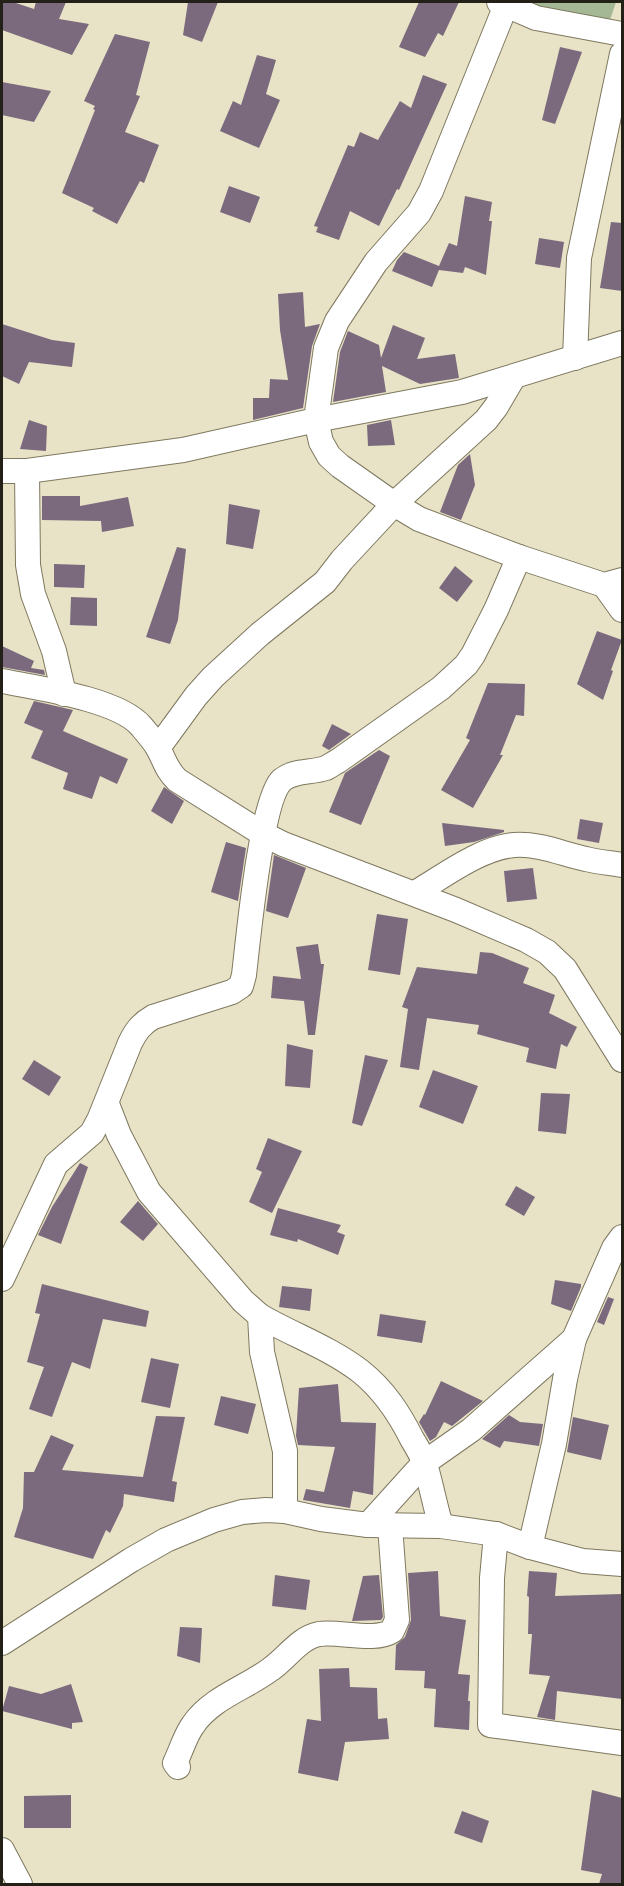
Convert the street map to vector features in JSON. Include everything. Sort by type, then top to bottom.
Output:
[{"type":"street","points":[[622,34],[536,18],[503,3],[427,198],[406,230],[370,269],[337,321],[326,348],[316,420],[321,442],[329,456],[394,504],[419,519],[519,557],[613,583],[622,610]]},
{"type":"street","points":[[575,358],[579,258],[622,54]]},
{"type":"street","points":[[2,471],[27,471],[183,450],[316,420],[462,392],[622,344]]},
{"type":"street","points":[[158,748],[196,696],[213,677],[260,634],[325,582],[342,560],[394,504],[486,420],[513,378]]},
{"type":"street","points":[[27,471],[28,565],[33,594],[54,651],[64,694]]},
{"type":"street","points":[[5,1265],[56,1164],[92,1132],[107,1104],[130,1043],[143,1023],[153,1017],[232,992],[241,986],[263,834],[275,788],[291,774],[325,768],[338,761],[441,688],[466,665],[496,609],[519,557]]},
{"type":"street","points":[[2,681],[64,694],[123,712],[140,724],[158,748],[168,771],[177,780],[263,834],[283,844],[415,893],[526,940],[547,952],[565,969],[614,1035],[622,1060]]},
{"type":"street","points":[[415,893],[471,860],[496,849],[515,845],[542,848],[622,865]]},
{"type":"street","points":[[107,1104],[119,1135],[149,1192],[243,1301],[260,1316],[360,1371],[383,1392],[399,1412],[424,1463],[441,1526]]},
{"type":"street","points":[[530,1547],[554,1444],[574,1339],[614,1248],[622,1237]]},
{"type":"street","points":[[260,1316],[262,1353],[285,1451],[285,1511]]},
{"type":"street","points":[[178,1767],[175,1763],[193,1725],[207,1709],[271,1669],[302,1641],[316,1635],[331,1633],[380,1636],[392,1631],[397,1620],[379,1525],[424,1463],[471,1430],[574,1339]]},
{"type":"street","points":[[2,1643],[166,1540],[214,1520],[242,1512],[285,1511],[321,1519],[379,1525],[441,1526],[495,1534],[530,1547],[583,1561],[622,1564]]},
{"type":"street","points":[[495,1534],[489,1725],[622,1743]]},
{"type":"street","points":[[2,1850],[20,1884]]},
{"type":"green space","points":[[496,2],[616,2],[607,29]]},
{"type":"building","points":[[2,2],[13,2],[34,9],[36,2],[66,2],[59,19],[89,24],[72,55],[2,30]]},
{"type":"building","points":[[188,2],[218,2],[202,42],[183,35]]},
{"type":"building","points":[[419,2],[459,2],[443,36],[438,33],[425,57],[399,47]]},
{"type":"building","points":[[115,34],[150,42],[136,95],[140,96],[125,132],[159,145],[144,183],[140,181],[117,224],[92,211],[94,208],[62,193],[95,110],[93,109],[95,106],[84,101]]},
{"type":"building","points":[[560,47],[582,52],[555,124],[542,120]]},
{"type":"building","points":[[257,55],[276,60],[266,94],[280,100],[259,148],[220,131],[233,101],[241,105]]},
{"type":"building","points":[[423,75],[447,84],[399,190],[397,189],[379,226],[350,211],[339,240],[316,232],[318,227],[314,226],[348,145],[354,147],[360,132],[378,140],[400,101],[411,108]]},
{"type":"building","points":[[2,82],[51,91],[34,122],[2,115]]},
{"type":"building","points":[[229,186],[260,197],[250,223],[220,212]]},
{"type":"building","points":[[465,196],[492,202],[486,275],[465,267],[463,273],[439,270],[432,287],[392,271],[404,252],[439,266],[449,243],[457,246]]},
{"type":"building","points":[[611,222],[622,223],[622,291],[600,288]]},
{"type":"building","points":[[539,238],[564,242],[560,268],[535,264]]},
{"type":"building","points":[[303,292],[305,327],[320,324],[312,346],[303,408],[253,420],[253,398],[269,398],[270,379],[288,380],[280,330],[278,294]]},
{"type":"building","points":[[2,324],[52,340],[75,343],[72,367],[29,362],[19,384],[2,376]]},
{"type":"building","points":[[393,325],[425,338],[417,359],[455,354],[459,378],[420,384],[382,366],[386,392],[333,402],[340,352],[348,331],[379,345],[381,358]]},
{"type":"building","points":[[29,420],[47,426],[46,451],[20,449]]},
{"type":"building","points":[[391,420],[395,445],[368,446],[367,425]]},
{"type":"building","points":[[470,454],[475,485],[461,520],[440,512],[458,465]]},
{"type":"building","points":[[42,496],[80,496],[80,506],[128,497],[134,526],[102,532],[101,521],[42,520]]},
{"type":"building","points":[[229,504],[260,510],[253,549],[226,544]]},
{"type":"building","points":[[177,547],[186,549],[178,620],[170,644],[146,637]]},
{"type":"building","points":[[54,564],[85,565],[84,588],[54,587]]},
{"type":"building","points":[[455,566],[473,581],[457,602],[439,588]]},
{"type":"building","points":[[71,597],[97,598],[97,626],[70,625]]},
{"type":"building","points":[[597,631],[622,640],[603,700],[577,684]]},
{"type":"building","points":[[2,646],[34,661],[31,668],[44,670],[45,675],[2,667]]},
{"type":"building","points":[[488,683],[525,684],[524,716],[516,715],[500,755],[503,755],[473,808],[441,790],[470,740],[466,738]]},
{"type":"building","points":[[34,701],[73,710],[63,731],[128,759],[117,784],[100,776],[92,799],[63,789],[68,773],[31,758],[43,731],[24,723]]},
{"type":"building","points":[[332,724],[351,734],[329,750],[322,746]]},
{"type":"building","points":[[379,750],[390,756],[361,825],[329,812],[345,773]]},
{"type":"building","points":[[164,787],[184,801],[172,824],[151,811]]},
{"type":"building","points":[[580,819],[603,823],[599,843],[577,839]]},
{"type":"building","points":[[442,823],[504,830],[504,832],[474,842],[445,846]]},
{"type":"building","points":[[226,842],[246,848],[238,901],[211,892]]},
{"type":"building","points":[[274,855],[306,868],[288,918],[266,911]]},
{"type":"building","points":[[533,868],[537,899],[507,902],[504,871]]},
{"type":"building","points":[[377,914],[408,919],[400,975],[368,970]]},
{"type":"building","points":[[318,944],[321,964],[324,964],[315,1035],[308,1035],[304,1001],[271,998],[273,976],[301,979],[296,947]]},
{"type":"building","points":[[480,952],[492,953],[529,968],[523,983],[555,995],[549,1013],[577,1027],[567,1047],[561,1044],[556,1069],[526,1062],[529,1048],[477,1034],[479,1025],[427,1018],[419,1070],[400,1067],[408,1009],[402,1007],[417,967],[477,974]]},
{"type":"building","points":[[287,1044],[313,1050],[310,1088],[285,1086]]},
{"type":"building","points":[[365,1055],[388,1060],[362,1126],[352,1123]]},
{"type":"building","points":[[34,1060],[61,1077],[49,1096],[22,1079]]},
{"type":"building","points":[[433,1070],[478,1086],[463,1124],[419,1107]]},
{"type":"building","points":[[541,1093],[570,1094],[566,1134],[538,1131]]},
{"type":"building","points":[[268,1138],[302,1151],[272,1213],[249,1202],[262,1172],[256,1169]]},
{"type":"building","points":[[80,1163],[88,1167],[61,1244],[38,1235],[52,1207]]},
{"type":"building","points":[[516,1186],[535,1197],[524,1216],[505,1205]]},
{"type":"building","points":[[138,1201],[158,1224],[143,1241],[120,1222]]},
{"type":"building","points":[[278,1208],[341,1225],[337,1232],[345,1235],[338,1255],[298,1239],[297,1242],[270,1235]]},
{"type":"building","points":[[555,1280],[581,1284],[571,1311],[551,1304]]},
{"type":"building","points":[[42,1284],[149,1311],[146,1327],[103,1319],[90,1369],[72,1362],[52,1417],[29,1409],[44,1367],[27,1362],[40,1314],[35,1313]]},
{"type":"building","points":[[282,1286],[312,1289],[310,1311],[279,1307]]},
{"type":"building","points":[[608,1297],[614,1299],[604,1325],[597,1322]]},
{"type":"building","points":[[380,1314],[426,1321],[422,1343],[377,1336]]},
{"type":"building","points":[[151,1358],[179,1364],[170,1408],[141,1402]]},
{"type":"building","points":[[441,1381],[483,1401],[452,1426],[444,1422],[436,1437],[430,1441],[419,1422],[425,1415]]},
{"type":"building","points":[[338,1384],[341,1422],[376,1423],[373,1495],[353,1491],[350,1508],[303,1500],[306,1489],[324,1492],[335,1447],[298,1445],[296,1436],[299,1388]]},
{"type":"building","points":[[221,1396],[256,1404],[248,1434],[214,1425]]},
{"type":"building","points":[[509,1415],[520,1422],[543,1424],[539,1446],[504,1441],[500,1448],[482,1439]]},
{"type":"building","points":[[156,1416],[185,1417],[172,1481],[177,1482],[174,1502],[124,1494],[123,1506],[110,1533],[106,1530],[93,1559],[14,1537],[23,1508],[24,1472],[34,1472],[51,1435],[74,1445],[62,1470],[143,1477]]},
{"type":"building","points":[[573,1417],[609,1425],[601,1460],[567,1452]]},
{"type":"building","points":[[438,1571],[440,1616],[466,1620],[458,1674],[470,1675],[469,1730],[434,1727],[436,1689],[424,1688],[425,1671],[395,1670],[396,1645],[405,1637],[411,1620],[408,1573]]},
{"type":"building","points":[[529,1571],[557,1573],[555,1596],[622,1594],[622,1699],[557,1691],[555,1720],[537,1717],[550,1676],[529,1674],[532,1634],[528,1634]]},
{"type":"building","points":[[275,1575],[310,1580],[306,1610],[272,1606]]},
{"type":"building","points":[[379,1575],[383,1617],[381,1620],[352,1621],[363,1576]]},
{"type":"building","points":[[180,1627],[202,1628],[200,1663],[177,1656]]},
{"type":"building","points":[[349,1668],[350,1687],[377,1688],[378,1719],[387,1718],[389,1739],[345,1742],[338,1781],[298,1773],[307,1719],[321,1721],[319,1669]]},
{"type":"building","points":[[71,1684],[83,1722],[72,1723],[72,1729],[2,1711],[9,1686],[41,1694]]},
{"type":"building","points":[[592,1790],[622,1798],[622,1884],[599,1884],[602,1874],[581,1870]]},
{"type":"building","points":[[71,1795],[71,1828],[24,1828],[24,1796]]},
{"type":"building","points":[[462,1811],[489,1821],[482,1843],[454,1833]]}]
